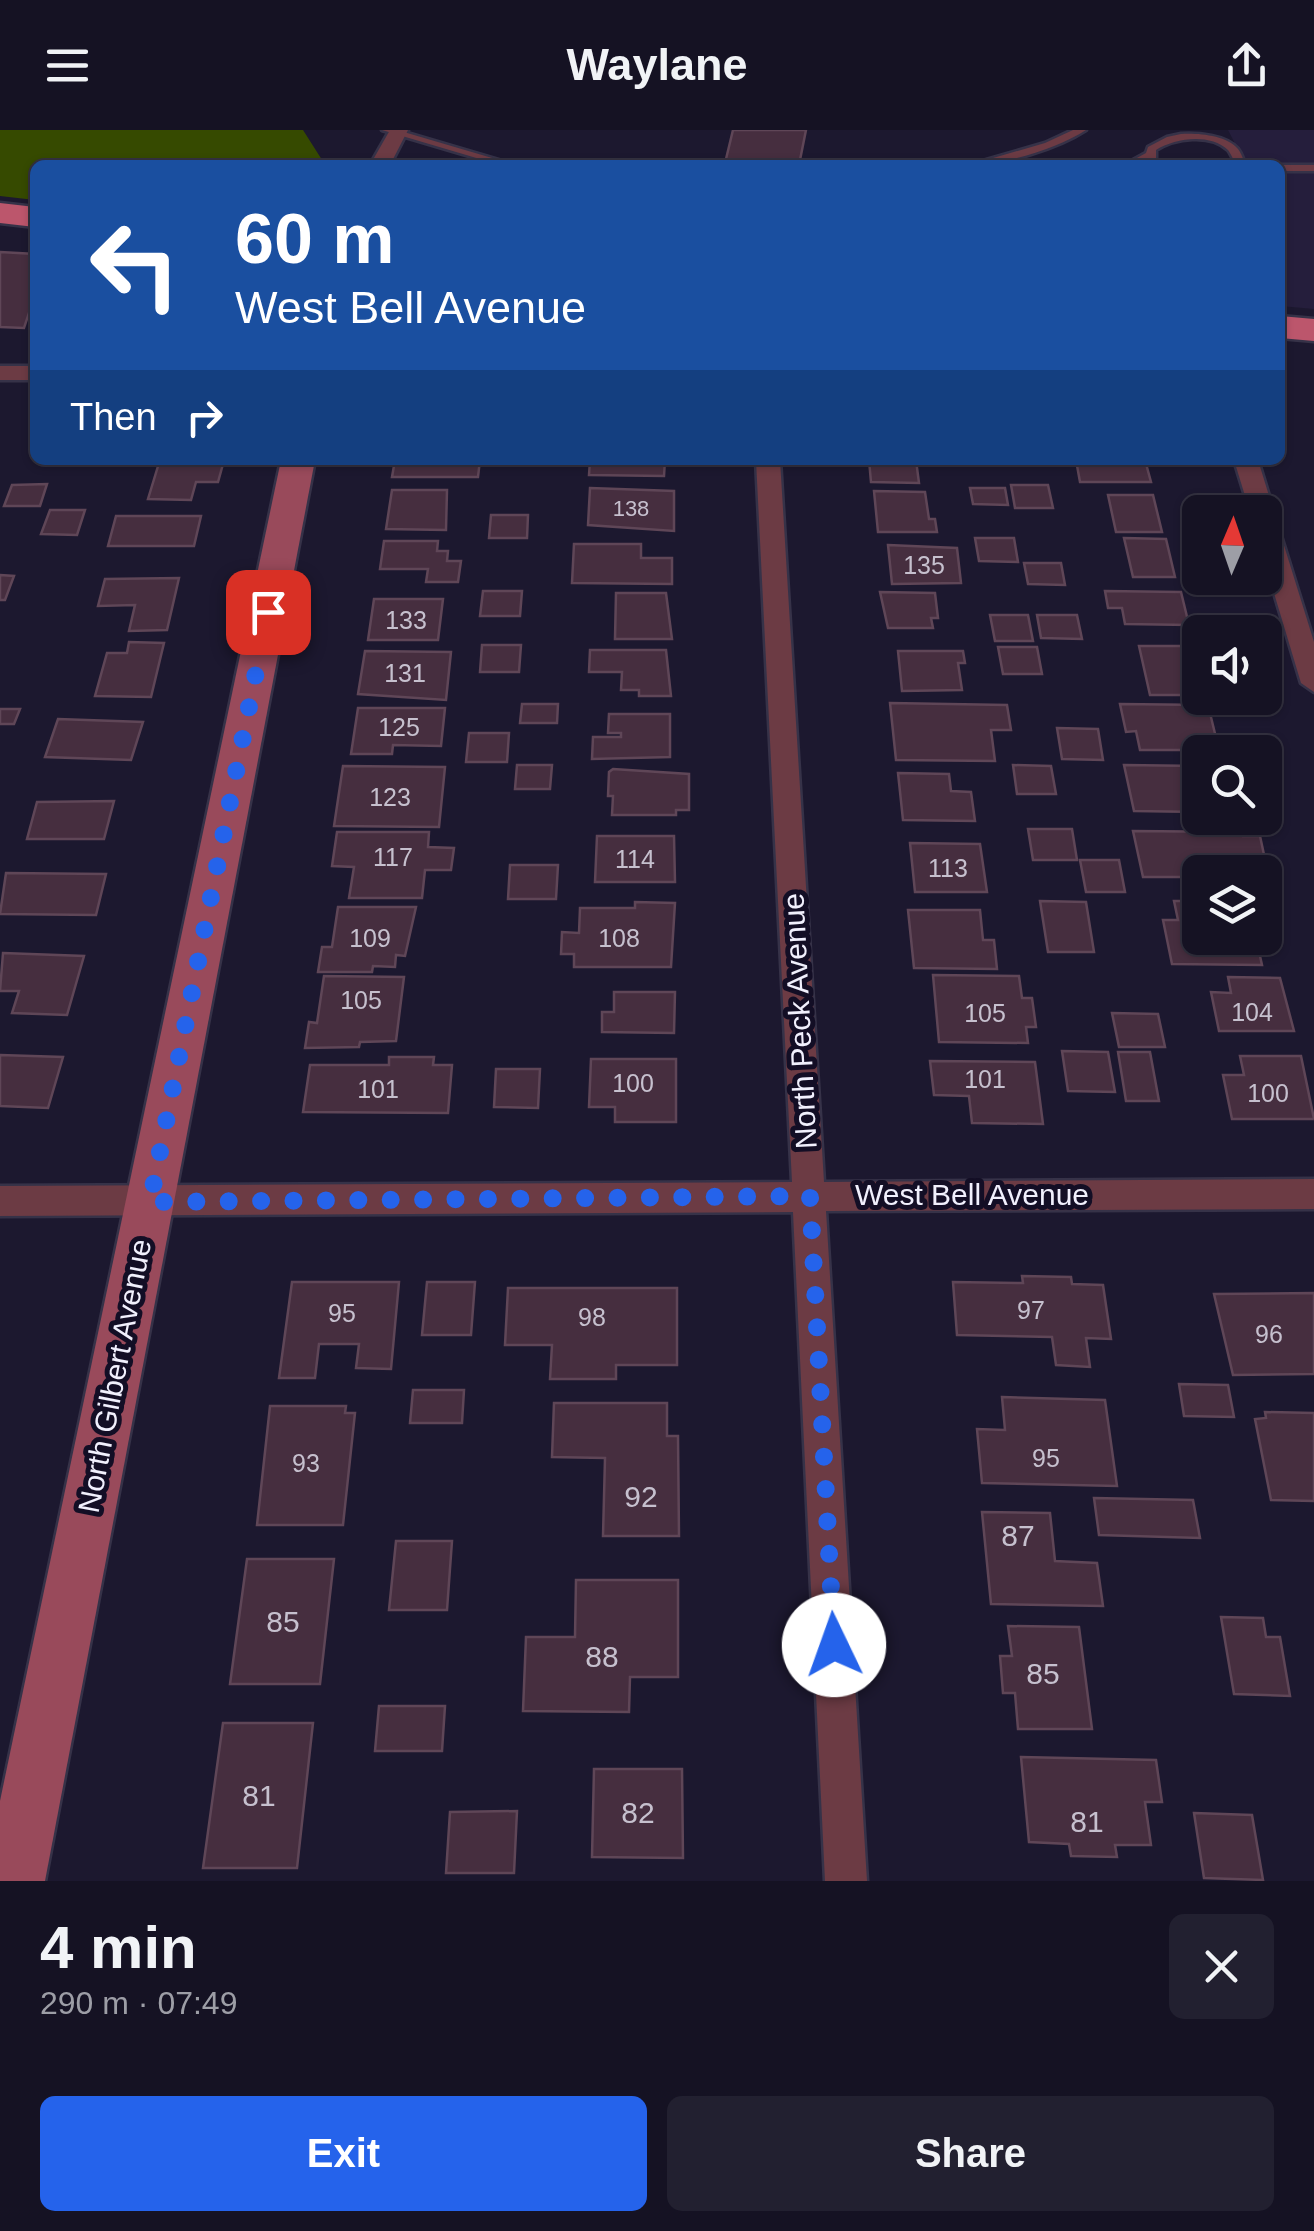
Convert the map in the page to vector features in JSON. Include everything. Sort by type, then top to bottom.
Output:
[{"type":"main road","points":[[0,213],[30,216]]},
{"type":"main road","points":[[1285,327],[1314,330]]},
{"type":"street","points":[[382,160],[394,131]]},
{"type":"street","points":[[0,372],[30,372]]},
{"type":"street","name":"North Gilbert Avenue","points":[[14,1881],[297,465]]},
{"type":"street","name":"North Peck Avenue","points":[[768,465],[846,1881]]},
{"type":"street","points":[[1248,465],[1257,495]]},
{"type":"street","points":[[1282,579],[1314,683]]},
{"type":"street","name":"West Bell Avenue","points":[[0,1201],[1314,1194]]},
{"type":"lane","points":[[993,160],[1048,146],[1082,130]]},
{"type":"lane","points":[[394,131],[494,160]]},
{"type":"lane","points":[[1151,160],[1151,150],[1166,140],[1193,133],[1224,143],[1240,160]]},
{"type":"lane","points":[[1285,168],[1314,168]]},
{"type":"shaded area","points":[[1228,130],[1314,130],[1314,309],[1285,306],[1285,160],[1243,160]]},
{"type":"green space","points":[[0,130],[303,130],[322,160],[30,160],[30,199],[0,196]]},
{"type":"building","points":[[733,130],[806,130],[800,160],[726,159]]},
{"type":"building","points":[[0,252],[30,254],[30,310],[24,328],[0,327]]},
{"type":"building","points":[[158,465],[223,465],[218,482],[196,482],[191,500],[148,499]]},
{"type":"building","points":[[394,465],[479,465],[478,477],[392,477]]},
{"type":"building","points":[[590,465],[665,465],[664,476],[589,475]]},
{"type":"building","points":[[869,465],[917,465],[919,483],[871,482]]},
{"type":"building","points":[[1077,465],[1146,465],[1151,482],[1080,482]]},
{"type":"building","points":[[47,484],[40,506],[4,506],[12,485]]},
{"type":"building","points":[[1011,485],[1048,485],[1053,508],[1015,508]]},
{"type":"building","points":[[590,488],[674,491],[674,531],[588,525]]},
{"type":"building","points":[[970,488],[1005,488],[1008,505],[973,504]]},
{"type":"building","points":[[392,490],[447,490],[446,530],[386,529]]},
{"type":"building","points":[[874,491],[925,492],[929,519],[935,519],[937,532],[878,532]]},
{"type":"building","points":[[1108,495],[1153,495],[1162,532],[1116,532]]},
{"type":"building","points":[[50,510],[85,510],[77,535],[41,534]]},
{"type":"building","points":[[491,515],[528,515],[527,538],[489,538]]},
{"type":"building","points":[[116,516],[201,516],[194,546],[108,546]]},
{"type":"building","points":[[975,538],[1014,538],[1018,562],[979,561]]},
{"type":"building","points":[[1124,538],[1166,539],[1175,577],[1133,577]]},
{"type":"building","points":[[384,541],[438,541],[437,551],[448,551],[447,561],[461,561],[458,582],[426,582],[428,569],[380,569]]},
{"type":"building","points":[[574,544],[641,544],[641,558],[672,558],[672,584],[572,583]]},
{"type":"building","points":[[888,545],[957,548],[961,583],[892,584]]},
{"type":"building","points":[[1024,563],[1061,563],[1065,585],[1028,584]]},
{"type":"building","points":[[0,575],[14,576],[5,600],[0,600]]},
{"type":"building","points":[[179,578],[167,630],[129,631],[135,605],[98,606],[105,579]]},
{"type":"building","points":[[483,591],[522,591],[520,616],[480,616]]},
{"type":"building","points":[[1105,591],[1181,592],[1187,615],[1182,615],[1182,625],[1125,624],[1122,608],[1108,608]]},
{"type":"building","points":[[880,592],[935,593],[938,618],[931,618],[933,628],[888,628]]},
{"type":"building","points":[[616,593],[666,593],[672,639],[615,639]]},
{"type":"building","points":[[374,599],[443,599],[438,640],[368,640]]},
{"type":"building","points":[[990,615],[1028,615],[1033,641],[995,641]]},
{"type":"building","points":[[1037,615],[1077,615],[1082,639],[1041,638]]},
{"type":"building","points":[[129,642],[164,643],[151,697],[95,696],[107,653],[127,653]]},
{"type":"building","points":[[482,645],[521,645],[519,672],[480,672]]},
{"type":"building","points":[[1139,646],[1182,646],[1182,695],[1150,695]]},
{"type":"building","points":[[998,647],[1037,647],[1042,674],[1003,674]]},
{"type":"building","points":[[590,650],[666,650],[671,696],[639,696],[639,690],[621,690],[622,672],[589,672]]},
{"type":"building","points":[[365,651],[451,652],[446,700],[358,694]]},
{"type":"building","points":[[898,651],[963,651],[965,663],[958,663],[962,690],[902,691]]},
{"type":"building","points":[[890,703],[1007,705],[1011,730],[991,730],[995,761],[896,760]]},
{"type":"building","points":[[522,704],[558,704],[557,723],[520,723]]},
{"type":"building","points":[[1120,704],[1182,705],[1182,715],[1210,715],[1215,735],[1182,735],[1182,750],[1140,750],[1136,731],[1126,732]]},
{"type":"building","points":[[358,708],[445,708],[441,746],[393,745],[392,754],[351,754]]},
{"type":"building","points":[[0,709],[20,709],[14,724],[0,724]]},
{"type":"building","points":[[609,714],[670,714],[670,757],[592,759],[593,737],[621,737],[621,733],[608,733]]},
{"type":"building","points":[[58,719],[143,722],[131,760],[45,757]]},
{"type":"building","points":[[1057,728],[1098,729],[1103,760],[1062,759]]},
{"type":"building","points":[[469,733],[509,733],[507,762],[466,762]]},
{"type":"building","points":[[517,765],[552,765],[550,789],[515,789]]},
{"type":"building","points":[[1013,765],[1051,766],[1056,794],[1017,794]]},
{"type":"building","points":[[1124,765],[1182,766],[1182,812],[1134,811]]},
{"type":"building","points":[[343,766],[445,767],[439,827],[334,826]]},
{"type":"building","points":[[613,769],[689,774],[689,810],[676,810],[676,815],[612,815],[613,796],[608,796],[609,772]]},
{"type":"building","points":[[898,773],[949,774],[951,791],[971,792],[975,821],[903,820]]},
{"type":"building","points":[[114,801],[104,839],[27,839],[37,802]]},
{"type":"building","points":[[1028,829],[1072,829],[1077,860],[1033,860]]},
{"type":"building","points":[[1133,831],[1260,836],[1264,855],[1182,855],[1182,877],[1143,877]]},
{"type":"building","points":[[337,832],[429,832],[428,847],[454,848],[451,870],[425,870],[422,898],[349,898],[354,867],[332,866]]},
{"type":"building","points":[[597,836],[674,836],[675,882],[595,882]]},
{"type":"building","points":[[910,843],[980,844],[987,892],[915,892]]},
{"type":"building","points":[[1080,860],[1119,860],[1125,892],[1086,892]]},
{"type":"building","points":[[510,865],[558,865],[556,899],[508,899]]},
{"type":"building","points":[[6,873],[106,874],[96,915],[0,914]]},
{"type":"building","points":[[1040,901],[1086,902],[1094,952],[1048,952]]},
{"type":"building","points":[[1174,901],[1182,901],[1182,955],[1260,955],[1262,965],[1172,964],[1163,920],[1178,920]]},
{"type":"building","points":[[635,902],[675,903],[671,967],[574,967],[574,954],[561,954],[562,932],[579,933],[580,908],[635,908]]},
{"type":"building","points":[[338,907],[416,907],[405,956],[396,955],[395,967],[373,966],[372,972],[318,972],[322,947],[332,947]]},
{"type":"building","points":[[908,910],[980,910],[983,940],[994,940],[997,969],[914,968]]},
{"type":"building","points":[[3,953],[84,956],[67,1015],[12,1013],[19,991],[0,991]]},
{"type":"building","points":[[933,975],[1019,976],[1022,998],[1032,998],[1036,1027],[1026,1027],[1028,1043],[939,1042]]},
{"type":"building","points":[[324,976],[404,977],[396,1041],[360,1042],[359,1047],[305,1048],[309,1022],[317,1023]]},
{"type":"building","points":[[1228,977],[1280,978],[1294,1031],[1219,1031],[1211,992],[1231,993]]},
{"type":"building","points":[[614,992],[675,992],[674,1033],[602,1032],[602,1012],[614,1012]]},
{"type":"building","points":[[1112,1013],[1158,1014],[1165,1047],[1119,1047]]},
{"type":"building","points":[[1062,1051],[1108,1052],[1115,1092],[1068,1091]]},
{"type":"building","points":[[1118,1052],[1150,1052],[1159,1101],[1126,1101]]},
{"type":"building","points":[[0,1055],[63,1057],[48,1108],[0,1106]]},
{"type":"building","points":[[1240,1056],[1301,1056],[1314,1119],[1232,1119],[1223,1075],[1244,1075]]},
{"type":"building","points":[[389,1057],[434,1057],[433,1065],[452,1065],[448,1113],[303,1112],[310,1065],[389,1065]]},
{"type":"building","points":[[591,1059],[676,1059],[676,1122],[615,1122],[615,1107],[589,1107]]},
{"type":"building","points":[[930,1061],[1035,1062],[1043,1124],[972,1123],[969,1096],[934,1095]]},
{"type":"building","points":[[496,1069],[540,1069],[538,1108],[494,1107]]},
{"type":"building","points":[[1022,1276],[1071,1277],[1072,1284],[1103,1285],[1111,1339],[1086,1338],[1090,1367],[1056,1365],[1052,1337],[957,1335],[953,1282],[1023,1283]]},
{"type":"building","points":[[292,1282],[399,1282],[391,1369],[356,1368],[359,1344],[319,1344],[315,1378],[279,1378]]},
{"type":"building","points":[[427,1282],[475,1282],[471,1335],[422,1335]]},
{"type":"building","points":[[508,1288],[677,1288],[677,1365],[616,1365],[616,1379],[550,1379],[552,1345],[505,1345]]},
{"type":"building","points":[[1314,1293],[1314,1374],[1233,1375],[1214,1294]]},
{"type":"building","points":[[1179,1384],[1228,1385],[1234,1417],[1184,1416]]},
{"type":"building","points":[[413,1390],[464,1390],[462,1423],[410,1423]]},
{"type":"building","points":[[1002,1397],[1105,1400],[1117,1486],[982,1483],[977,1429],[1005,1430]]},
{"type":"building","points":[[554,1403],[667,1403],[667,1436],[678,1436],[679,1536],[603,1536],[605,1458],[552,1457]]},
{"type":"building","points":[[270,1406],[346,1406],[345,1413],[355,1413],[343,1525],[257,1525]]},
{"type":"building","points":[[1265,1412],[1314,1413],[1314,1501],[1271,1500],[1255,1419],[1266,1418]]},
{"type":"building","points":[[1094,1498],[1193,1500],[1200,1538],[1099,1535]]},
{"type":"building","points":[[982,1512],[1050,1513],[1055,1561],[1097,1563],[1103,1606],[991,1604]]},
{"type":"building","points":[[396,1541],[452,1541],[447,1610],[389,1610]]},
{"type":"building","points":[[247,1559],[334,1559],[320,1684],[230,1684]]},
{"type":"building","points":[[576,1580],[678,1580],[678,1677],[630,1677],[629,1712],[523,1711],[526,1637],[575,1637]]},
{"type":"building","points":[[1221,1617],[1263,1618],[1266,1637],[1280,1637],[1290,1696],[1234,1694]]},
{"type":"building","points":[[1008,1626],[1079,1627],[1092,1729],[1018,1729],[1015,1693],[1003,1693],[1000,1656],[1012,1656]]},
{"type":"building","points":[[379,1706],[445,1706],[442,1751],[375,1751]]},
{"type":"building","points":[[223,1723],[313,1723],[297,1868],[203,1868]]},
{"type":"building","points":[[1021,1757],[1156,1760],[1162,1802],[1145,1802],[1151,1845],[1115,1845],[1117,1857],[1071,1856],[1069,1844],[1029,1842]]},
{"type":"building","points":[[594,1769],[682,1769],[683,1858],[592,1857]]},
{"type":"building","points":[[517,1811],[514,1873],[446,1873],[450,1812]]},
{"type":"building","points":[[1194,1813],[1252,1815],[1263,1880],[1204,1878]]},
{"type":"route","points":[[268,612],[150,1202],[810,1196],[834,1645]]}]
